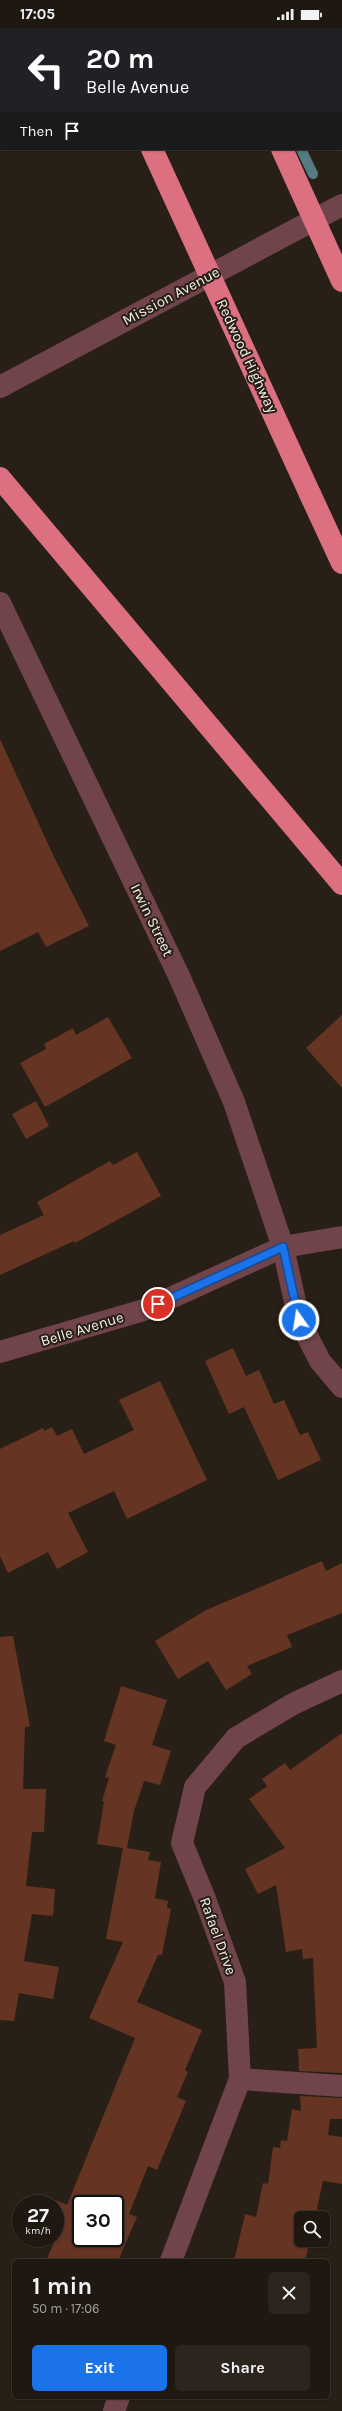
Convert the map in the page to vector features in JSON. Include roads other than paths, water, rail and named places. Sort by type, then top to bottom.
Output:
[{"type":"highway","name":"Redwood Highway","points":[[152,150],[342,563]]},
{"type":"highway","points":[[282,150],[342,281]]},
{"type":"highway","points":[[0,478],[342,884]]},
{"type":"street","name":"Mission Avenue","points":[[0,387],[342,205]]},
{"type":"street","name":"Irwin Street","points":[[0,603],[179,976],[234,1102],[283,1247]]},
{"type":"street","name":"Belle Avenue","points":[[2,1349],[144,1310],[283,1247],[342,1237]]},
{"type":"street","points":[[283,1247],[299,1320],[320,1361],[342,1387]]},
{"type":"street","name":"Rafael Drive","points":[[172,2259],[240,2079],[235,1982],[205,1899],[182,1843],[195,1787],[236,1738],[293,1704],[342,1681]]},
{"type":"street","points":[[240,2079],[342,2086]]},
{"type":"street","points":[[114,2411],[118,2399]]},
{"type":"waterway","points":[[301,150],[313,174]]}]
